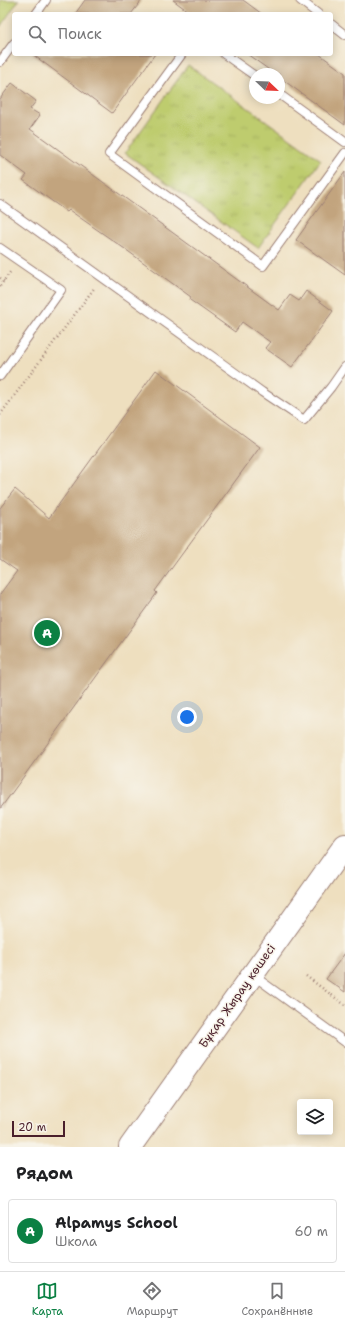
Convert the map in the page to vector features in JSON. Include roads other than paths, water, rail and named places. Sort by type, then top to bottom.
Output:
[{"type":"street","name":"Бұқар Жырау көшесі","points":[[136,1143],[252,975],[345,845]]},
{"type":"lane","points":[[37,12],[46,0]]},
{"type":"lane","points":[[300,0],[315,12]]},
{"type":"lane","points":[[333,26],[345,35]]},
{"type":"lane","points":[[0,62],[12,46]]},
{"type":"lane","points":[[181,56],[109,154],[263,266],[345,153]]},
{"type":"lane","points":[[227,56],[249,72]]},
{"type":"lane","points":[[285,98],[345,142]]},
{"type":"lane","points":[[0,204],[262,392],[304,420],[345,367]]},
{"type":"lane","points":[[0,248],[61,290],[0,376]]},
{"type":"lane","points":[[252,975],[345,1042]]},
{"type":"place","name":"Alpamys School","points":[[47,633]]}]
